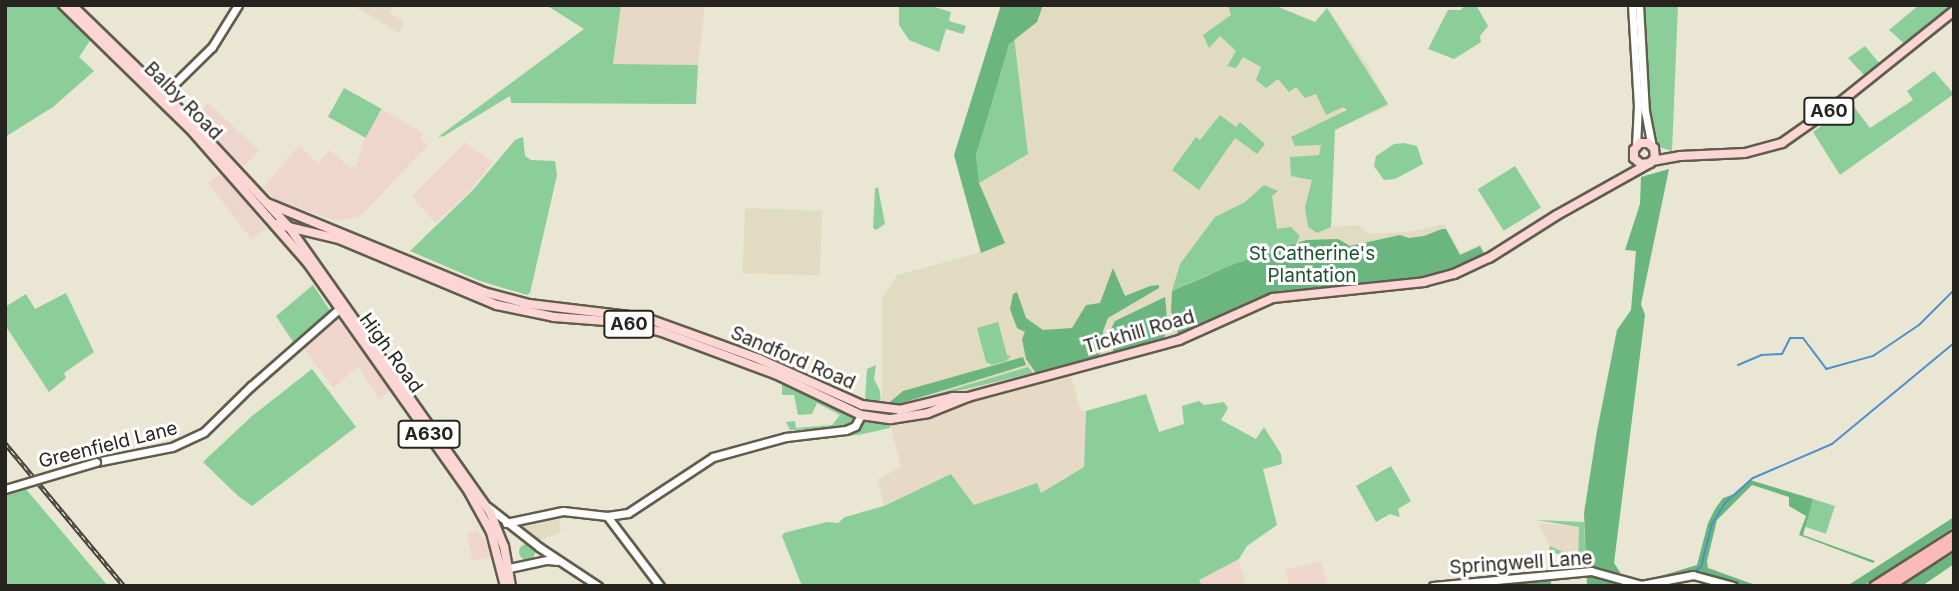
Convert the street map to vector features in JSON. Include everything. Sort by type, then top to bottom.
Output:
[{"type":"highway","points":[[1874,586],[1954,535]]},
{"type":"highway","points":[[1888,586],[1954,544]]},
{"type":"main road","name":"Balby Road","points":[[63,5],[160,94]]},
{"type":"main road","name":"Balby Road","points":[[72,5],[264,205],[276,227]]},
{"type":"main road","name":"A60","points":[[1680,156],[1745,153],[1782,142],[1839,103],[1954,11]]},
{"type":"main road","points":[[1644,142],[1661,154],[1680,156],[1641,164],[1635,160],[1633,153],[1636,146],[1644,142]]},
{"type":"main road","points":[[1651,162],[1653,147]]},
{"type":"main road","points":[[1626,179],[1635,160]]},
{"type":"main road","name":"Tickhill Road","points":[[862,405],[900,410],[954,397],[968,397],[1194,335],[1273,298],[1424,282],[1454,274],[1489,258],[1557,215],[1626,179],[1651,162]]},
{"type":"main road","name":"Sandford Road","points":[[264,205],[464,294],[526,313],[638,321]]},
{"type":"main road","name":"High Road","points":[[264,205],[289,227],[317,263],[486,521]]},
{"type":"main road","points":[[301,243],[302,234],[312,226]]},
{"type":"main road","name":"Sandford Road","points":[[312,226],[516,302],[638,321],[679,333],[688,337],[780,376],[861,415],[862,405],[688,337]]},
{"type":"main road","name":"A630","points":[[276,227],[312,226]]},
{"type":"main road","name":"High Road","points":[[276,227],[344,308],[468,480]]},
{"type":"main road","points":[[289,227],[288,231],[307,262]]},
{"type":"main road","name":"A60","points":[[442,274],[462,287],[464,294]]},
{"type":"main road","name":"Tickhill Road","points":[[861,415],[905,419],[956,405],[968,397]]},
{"type":"main road","name":"A630","points":[[468,480],[501,525],[505,586]]},
{"type":"main road","name":"A630","points":[[468,480],[487,514],[486,521],[511,586]]},
{"type":"main road","points":[[501,525],[504,562]]},
{"type":"street","points":[[160,94],[216,42],[238,5]]},
{"type":"street","points":[[1632,5],[1638,105],[1636,146]]},
{"type":"street","points":[[1639,5],[1645,111],[1653,147]]},
{"type":"street","name":"Greenfield Lane","points":[[5,489],[96,462],[172,447],[204,432],[251,386],[344,308]]},
{"type":"street","points":[[501,525],[568,511],[609,516],[638,508],[685,472],[713,457],[786,437],[846,430],[855,426],[861,415]]},
{"type":"street","points":[[609,516],[660,586]]},
{"type":"street","points":[[518,533],[522,521]]},
{"type":"street","points":[[501,525],[518,533],[598,586]]},
{"type":"street","points":[[539,547],[543,561]]},
{"type":"street","points":[[504,562],[561,563]]},
{"type":"street","name":"Springwell Lane","points":[[1433,586],[1591,571],[1641,585],[1693,575],[1733,586]]},
{"type":"shaded area","points":[[353,5],[394,5],[390,13],[404,21],[399,33]]},
{"type":"shaded area","points":[[621,5],[705,5],[698,65],[613,64]]},
{"type":"shaded area","points":[[1001,5],[1276,5],[1315,22],[1327,8],[1366,63],[1389,106],[1335,130],[1331,227],[1357,225],[1369,234],[1408,232],[1444,224],[1461,253],[1480,244],[1489,258],[1445,274],[1290,295],[1194,335],[968,397],[882,409],[882,298],[897,275],[986,251],[958,150]]},
{"type":"shaded area","points":[[208,103],[259,150],[246,165],[238,165],[193,120]]},
{"type":"shaded area","points":[[382,109],[423,133],[421,138],[427,146],[361,216],[338,221],[280,203],[263,188],[299,145],[318,163],[330,150],[349,167],[356,166],[364,140]]},
{"type":"shaded area","points":[[465,143],[493,162],[466,195],[435,223],[412,196]]},
{"type":"shaded area","points":[[222,172],[266,228],[252,239],[208,183]]},
{"type":"shaded area","points":[[745,208],[822,211],[820,276],[743,273]]},
{"type":"shaded area","points":[[338,319],[390,389],[380,400],[358,366],[334,388],[303,348]]},
{"type":"shaded area","points":[[1069,368],[1081,411],[1086,411],[1084,467],[1041,494],[1036,483],[974,505],[951,474],[884,506],[878,480],[901,466],[890,425]]},
{"type":"shaded area","points":[[558,516],[561,532],[541,540],[524,528],[527,523]]},
{"type":"shaded area","points":[[1538,523],[1579,527],[1578,559],[1550,546]]},
{"type":"shaded area","points":[[476,531],[485,539],[493,557],[472,561],[467,533]]},
{"type":"shaded area","points":[[1239,559],[1246,586],[1202,586],[1198,580]]},
{"type":"shaded area","points":[[1321,561],[1327,586],[1281,586],[1289,584],[1285,570]]},
{"type":"green space","points":[[5,5],[56,5],[91,39],[79,57],[94,71],[53,107],[5,137]]},
{"type":"green space","points":[[546,5],[621,5],[613,64],[698,65],[696,104],[511,103],[510,96],[444,136],[438,137],[584,29]]},
{"type":"green space","points":[[899,5],[928,5],[951,12],[949,21],[966,26],[963,34],[946,29],[939,52],[909,40],[899,25]]},
{"type":"green space","points":[[1001,5],[1043,5],[1037,22],[1009,44],[976,155],[979,183],[1005,243],[981,253],[954,155]]},
{"type":"green space","points":[[1228,5],[1273,5],[1315,22],[1327,8],[1388,104],[1335,130],[1331,227],[1317,233],[1308,227],[1305,207],[1312,180],[1291,176],[1290,157],[1319,155],[1321,145],[1295,146],[1291,137],[1347,110],[1343,107],[1326,115],[1316,94],[1305,98],[1296,87],[1289,92],[1278,79],[1266,88],[1256,80],[1261,67],[1243,57],[1236,68],[1227,66],[1236,51],[1220,36],[1209,48],[1203,35],[1231,15]]},
{"type":"green space","points":[[1465,5],[1476,5],[1488,26],[1480,36],[1481,42],[1454,59],[1428,49],[1448,10],[1461,10]]},
{"type":"green space","points":[[1644,5],[1678,5],[1672,151],[1659,147],[1649,124]]},
{"type":"green space","points":[[1919,5],[1953,5],[1906,45],[1889,30]]},
{"type":"green space","points":[[1014,37],[1028,154],[979,183],[976,155],[994,87]]},
{"type":"green space","points":[[1865,46],[1881,65],[1866,77],[1848,58]]},
{"type":"green space","points":[[1934,71],[1954,94],[1840,175],[1813,132],[1851,103],[1870,128],[1913,100],[1907,91]]},
{"type":"green space","points":[[344,88],[382,109],[366,138],[328,117]]},
{"type":"green space","points":[[1220,115],[1236,127],[1240,122],[1265,144],[1257,154],[1235,138],[1199,190],[1172,170],[1196,137],[1200,140]]},
{"type":"green space","points":[[523,137],[525,156],[531,160],[555,161],[557,175],[530,293],[527,295],[480,281],[410,251],[472,191],[515,140]]},
{"type":"green space","points":[[1394,144],[1417,146],[1423,164],[1395,179],[1384,180],[1374,166],[1376,156]]},
{"type":"green space","points":[[1515,166],[1541,208],[1504,231],[1478,189]]},
{"type":"green space","points":[[1669,169],[1641,304],[1645,315],[1614,563],[1620,572],[1616,586],[1587,586],[1584,513],[1597,431],[1617,330],[1631,310],[1636,251],[1625,250],[1640,204],[1641,177]]},
{"type":"green space","points":[[1264,185],[1278,191],[1272,196],[1277,229],[1291,227],[1300,236],[1296,244],[1205,276],[1172,291],[1180,264],[1215,217],[1245,202]]},
{"type":"green space","points":[[878,187],[885,224],[876,230],[873,228],[875,189]]},
{"type":"green space","name":"St Catherine's Plantation","points":[[1446,229],[1460,255],[1480,246],[1485,256],[1456,270],[1425,279],[1281,292],[1252,301],[1180,337],[1177,331],[1171,311],[1172,291],[1232,265],[1306,240],[1338,239],[1350,246],[1400,235],[1409,238],[1424,236]]},
{"type":"green space","points":[[1113,268],[1125,296],[1150,286],[1159,285],[1159,288],[1108,318],[1103,331],[1105,347],[1098,356],[1036,373],[1026,359],[1022,339],[1025,332],[1017,328],[1010,309],[1013,294],[1017,292],[1026,318],[1043,330],[1072,328],[1086,305],[1100,303]]},
{"type":"green space","points":[[313,285],[331,312],[295,345],[276,316]]},
{"type":"green space","points":[[66,293],[94,352],[64,373],[66,378],[49,392],[5,325],[5,307],[26,294],[35,309]]},
{"type":"green space","points":[[1165,297],[1168,328],[1162,342],[1114,354],[1109,333],[1115,321]]},
{"type":"green space","points":[[998,322],[1007,355],[1011,356],[1006,361],[992,365],[986,362],[977,328]]},
{"type":"green space","points":[[1023,357],[1026,365],[892,406],[890,402],[903,391]]},
{"type":"green space","points":[[876,365],[874,379],[880,391],[881,406],[865,400],[867,369]]},
{"type":"green space","points":[[1028,367],[1033,373],[903,404]]},
{"type":"green space","points":[[312,369],[356,427],[252,506],[203,462],[252,416]]},
{"type":"green space","points":[[787,382],[853,414],[852,421],[840,428],[790,430],[786,422],[795,421],[796,428],[832,425],[840,415],[817,403],[812,414],[798,415],[794,395],[782,395],[782,383]]},
{"type":"green space","points":[[1146,394],[1159,432],[1184,424],[1182,406],[1199,401],[1204,405],[1224,402],[1228,408],[1221,420],[1256,439],[1264,427],[1281,454],[1282,464],[1263,469],[1277,525],[1247,546],[1239,559],[1199,580],[1202,586],[802,586],[782,536],[784,533],[827,522],[838,523],[845,517],[884,506],[951,474],[974,505],[1037,483],[1041,493],[1084,467],[1086,411]]},
{"type":"green space","points":[[865,419],[897,422],[889,425],[890,428],[858,435],[829,437],[849,434]]},
{"type":"green space","points":[[1391,466],[1411,501],[1398,509],[1400,517],[1390,514],[1376,522],[1356,486]]},
{"type":"green space","points":[[1750,480],[1813,499],[1803,535],[1875,561],[1873,563],[1799,535],[1806,516],[1789,506],[1789,497],[1752,485],[1717,520],[1707,561],[1708,568],[1758,586],[1743,586],[1699,571],[1652,582],[1647,580],[1697,565],[1708,523],[1715,509],[1723,498],[1734,494]]},
{"type":"green space","points":[[25,488],[108,586],[5,586],[5,496]]},
{"type":"green space","points":[[1813,499],[1835,506],[1826,534],[1804,527]]},
{"type":"green space","points":[[1954,517],[1954,527],[1863,586],[1847,586]]},
{"type":"green space","points":[[1536,520],[1584,522],[1586,567],[1549,550],[1550,546],[1578,559],[1579,527]]},
{"type":"green space","points":[[527,544],[535,552],[527,560],[519,552]]},
{"type":"green space","points":[[1954,553],[1954,564],[1922,586],[1899,586]]},
{"type":"green space","points":[[1551,577],[1551,586],[1476,586]]},
{"type":"waterway","points":[[1738,365],[1761,355],[1782,354],[1790,338],[1803,338],[1826,369],[1873,356],[1919,325],[1954,290]]},
{"type":"waterway","points":[[1695,571],[1701,567],[1712,524],[1726,502],[1753,478],[1832,444],[1954,343]]},
{"type":"waterway","points":[[1674,586],[1682,580]]},
{"type":"railway","points":[[5,443],[124,586]]}]
